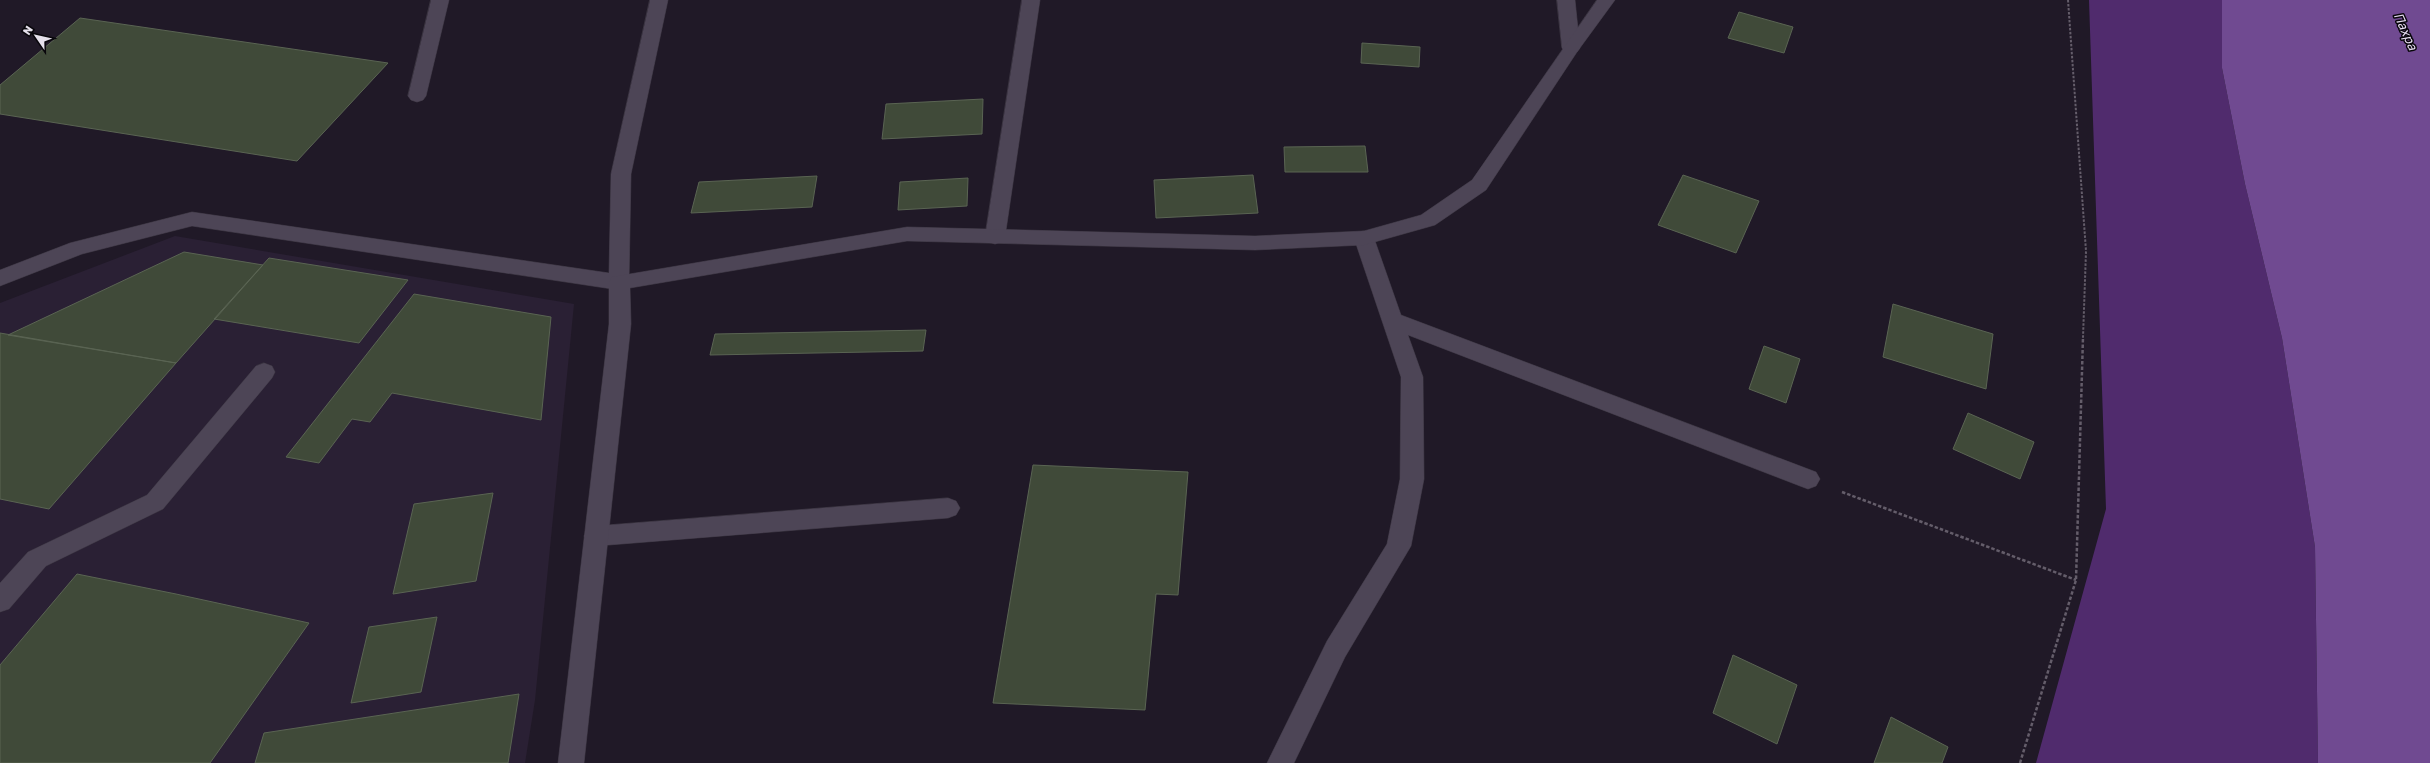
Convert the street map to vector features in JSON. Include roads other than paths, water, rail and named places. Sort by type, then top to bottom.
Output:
[{"type":"street","points":[[417,96],[440,0]]},
{"type":"street","points":[[571,763],[620,324],[621,174],[659,0]]},
{"type":"street","points":[[995,237],[1031,0]]},
{"type":"street","points":[[1566,0],[1571,48]]},
{"type":"street","points":[[0,278],[77,248],[192,219],[620,282],[907,234],[1255,243],[1364,238],[1428,220],[1479,185],[1571,48],[1606,0]]},
{"type":"street","points":[[1280,763],[1336,649],[1399,546],[1412,479],[1412,377],[1364,238]]},
{"type":"street","points":[[1392,320],[1808,479]]},
{"type":"street","points":[[0,601],[37,559],[155,502],[264,372]]},
{"type":"street","points":[[596,536],[948,508]]},
{"type":"water","name":"Пахра","points":[[2222,0],[2430,0],[2430,763],[2318,763],[2315,547],[2282,338],[2245,184],[2222,68]]}]
